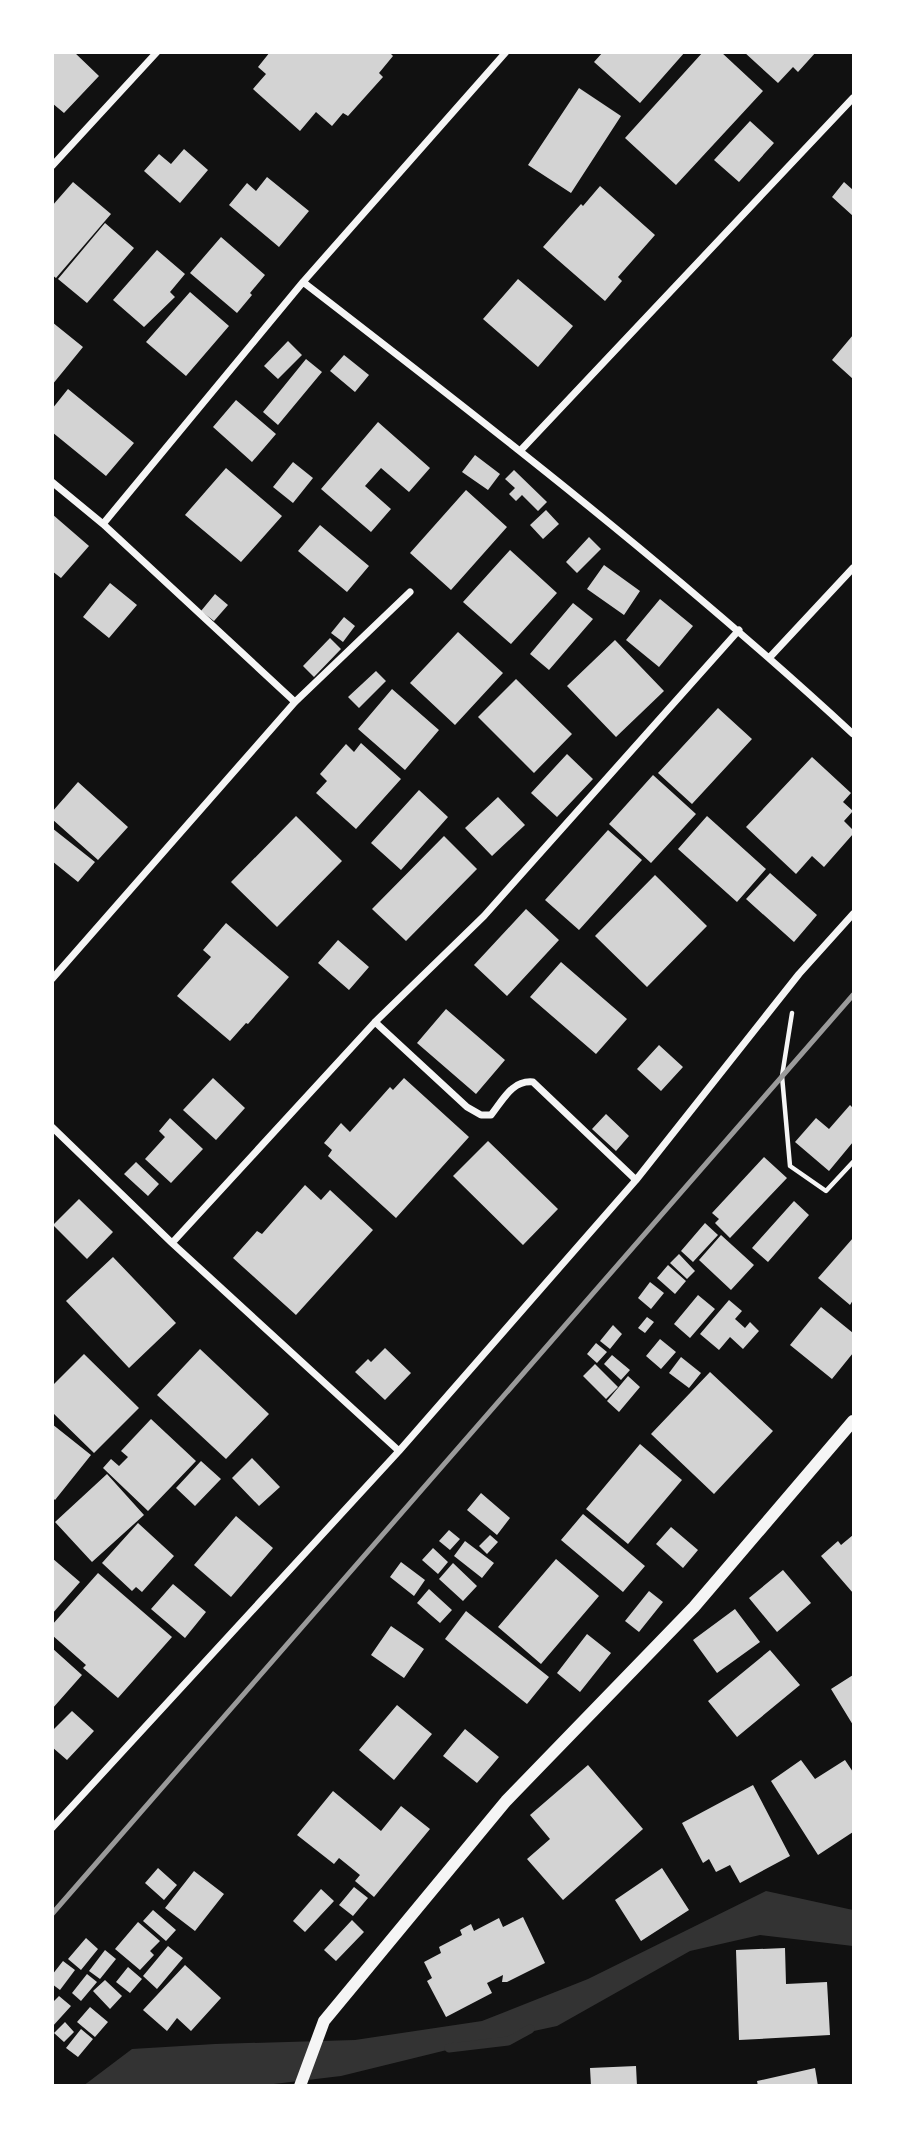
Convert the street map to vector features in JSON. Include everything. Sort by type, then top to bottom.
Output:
[{"type":"street","points":[[52,166],[157,52]]},
{"type":"street","points":[[103,524],[303,282],[506,52]]},
{"type":"street","points":[[521,450],[853,98]]},
{"type":"street","points":[[303,282],[521,450],[739,630],[853,734]]},
{"type":"street","points":[[52,482],[103,524],[295,702]]},
{"type":"street","points":[[770,657],[853,568]]},
{"type":"street","points":[[52,979],[295,702],[410,592]]},
{"type":"street","points":[[172,1243],[375,1022],[484,916],[739,630]]},
{"type":"street","points":[[52,1828],[398,1451],[636,1180],[799,975],[853,914]]},
{"type":"street","points":[[375,1022],[467,1107],[481,1115],[491,1115],[512,1087],[523,1081],[533,1082],[636,1180]]},
{"type":"street","points":[[52,1127],[172,1243],[398,1451]]},
{"type":"street","points":[[300,2085],[324,2021],[506,1801],[694,1606],[853,1421]]},
{"type":"path","points":[[799,975],[782,1076],[790,1166],[827,1191],[853,1162]]},
{"type":"shaded area","points":[[766,1891],[853,1910],[853,1946],[760,1935],[690,1951],[557,2026],[341,2076],[257,2086],[83,2086],[132,2049],[355,2040],[482,2021],[588,1979]]},
{"type":"building","points":[[52,52],[74,52],[99,76],[64,113],[52,103]]},
{"type":"building","points":[[270,52],[389,52],[393,56],[379,73],[383,77],[348,116],[343,113],[332,126],[316,112],[300,131],[253,89],[266,74],[258,67]]},
{"type":"building","points":[[603,52],[685,52],[640,103],[594,62]]},
{"type":"building","points":[[703,52],[721,52],[763,91],[676,185],[625,138]]},
{"type":"building","points":[[744,52],[816,52],[798,72],[793,67],[778,83]]},
{"type":"building","points":[[579,88],[621,116],[571,193],[528,165]]},
{"type":"building","points":[[750,121],[774,143],[739,182],[714,160]]},
{"type":"building","points":[[184,149],[208,170],[180,203],[144,171],[159,154],[171,164]]},
{"type":"building","points":[[267,177],[309,211],[279,247],[229,205],[247,183],[256,191]]},
{"type":"building","points":[[73,182],[111,214],[56,278],[52,275],[52,206]]},
{"type":"building","points":[[844,182],[853,190],[853,216],[832,197]]},
{"type":"building","points":[[600,186],[655,235],[618,277],[622,281],[605,301],[543,247]]},
{"type":"building","points":[[105,223],[134,248],[87,303],[58,279]]},
{"type":"building","points":[[221,237],[265,275],[237,313],[190,273]]},
{"type":"building","points":[[157,250],[185,274],[170,292],[175,297],[144,327],[113,300]]},
{"type":"building","points":[[518,279],[573,326],[538,367],[483,319]]},
{"type":"building","points":[[190,292],[229,326],[186,376],[146,342]]},
{"type":"building","points":[[52,322],[83,347],[52,385]]},
{"type":"building","points":[[853,335],[853,379],[832,360]]},
{"type":"building","points":[[288,341],[302,355],[278,379],[264,366]]},
{"type":"building","points":[[344,355],[369,375],[355,392],[330,371]]},
{"type":"building","points":[[306,359],[322,372],[278,425],[263,412]]},
{"type":"building","points":[[68,389],[134,443],[106,476],[52,432],[52,409]]},
{"type":"building","points":[[236,400],[276,434],[252,462],[213,427]]},
{"type":"building","points":[[378,422],[430,468],[409,492],[381,468],[365,486],[391,509],[371,532],[321,489]]},
{"type":"building","points":[[475,455],[500,474],[488,490],[462,472]]},
{"type":"building","points":[[293,462],[313,478],[293,503],[273,487]]},
{"type":"building","points":[[226,468],[282,516],[241,562],[185,515]]},
{"type":"building","points":[[514,470],[547,502],[538,511],[522,495],[516,501],[509,494],[515,488],[505,479]]},
{"type":"building","points":[[466,490],[507,527],[451,590],[410,553]]},
{"type":"building","points":[[546,510],[559,524],[543,539],[530,525]]},
{"type":"building","points":[[52,514],[89,546],[61,578],[52,571]]},
{"type":"building","points":[[320,525],[369,566],[347,592],[298,551]]},
{"type":"building","points":[[589,537],[601,549],[577,573],[566,562]]},
{"type":"building","points":[[510,550],[557,593],[511,644],[463,602]]},
{"type":"building","points":[[604,565],[640,591],[624,615],[587,589]]},
{"type":"building","points":[[110,583],[137,605],[109,638],[83,617]]},
{"type":"building","points":[[215,594],[228,605],[214,621],[201,611]]},
{"type":"building","points":[[660,599],[693,626],[659,667],[626,640]]},
{"type":"building","points":[[573,603],[593,619],[549,670],[530,654]]},
{"type":"building","points":[[344,617],[355,626],[343,642],[331,633]]},
{"type":"building","points":[[458,632],[503,673],[455,725],[410,683]]},
{"type":"building","points":[[330,638],[341,649],[314,677],[303,666]]},
{"type":"building","points":[[615,640],[664,691],[616,737],[567,686]]},
{"type":"building","points":[[376,671],[386,681],[359,708],[348,697]]},
{"type":"building","points":[[516,679],[572,734],[534,773],[478,717]]},
{"type":"building","points":[[392,689],[439,730],[405,770],[358,729]]},
{"type":"building","points":[[718,708],[752,739],[692,804],[658,773]]},
{"type":"building","points":[[361,743],[401,779],[356,829],[316,793],[327,781],[320,774],[346,744],[354,752]]},
{"type":"building","points":[[567,754],[593,779],[557,817],[531,793]]},
{"type":"building","points":[[812,757],[851,793],[843,802],[853,811],[844,821],[853,830],[853,834],[824,867],[812,856],[796,874],[746,827]]},
{"type":"building","points":[[653,775],[696,814],[651,863],[609,824]]},
{"type":"building","points":[[78,782],[128,827],[98,860],[52,819],[52,812]]},
{"type":"building","points":[[419,790],[448,817],[401,870],[371,843]]},
{"type":"building","points":[[498,797],[525,825],[492,856],[465,828]]},
{"type":"building","points":[[296,816],[342,861],[277,927],[231,882]]},
{"type":"building","points":[[707,816],[766,869],[737,902],[678,849]]},
{"type":"building","points":[[52,828],[95,862],[78,882],[52,861]]},
{"type":"building","points":[[608,830],[642,860],[579,930],[545,900]]},
{"type":"building","points":[[444,836],[477,869],[406,941],[372,909]]},
{"type":"building","points":[[770,873],[817,915],[794,942],[746,899]]},
{"type":"building","points":[[655,875],[707,926],[647,987],[595,936]]},
{"type":"building","points":[[526,909],[559,940],[507,996],[474,965]]},
{"type":"building","points":[[226,923],[289,977],[230,1041],[177,996],[211,957],[203,950]]},
{"type":"building","points":[[338,940],[369,967],[349,990],[318,963]]},
{"type":"building","points":[[561,962],[627,1019],[596,1054],[530,997]]},
{"type":"building","points":[[446,1009],[505,1060],[476,1094],[417,1043]]},
{"type":"building","points":[[659,1045],[683,1067],[661,1091],[637,1069]]},
{"type":"building","points":[[213,1078],[245,1108],[216,1140],[183,1110]]},
{"type":"building","points":[[404,1078],[469,1137],[396,1218],[328,1156],[332,1150],[324,1143],[341,1123],[350,1132],[390,1087],[393,1090]]},
{"type":"building","points":[[850,1105],[853,1108],[853,1142],[829,1171],[795,1142],[816,1118],[829,1129]]},
{"type":"building","points":[[606,1114],[629,1136],[616,1151],[592,1129]]},
{"type":"building","points":[[170,1118],[203,1149],[171,1183],[145,1159],[165,1137],[159,1131]]},
{"type":"building","points":[[488,1141],[558,1209],[523,1245],[453,1176]]},
{"type":"building","points":[[764,1157],[787,1178],[730,1238],[715,1223],[719,1219],[712,1213]]},
{"type":"building","points":[[136,1162],[159,1184],[148,1196],[124,1174]]},
{"type":"building","points":[[305,1185],[321,1200],[330,1190],[373,1230],[296,1315],[233,1258],[257,1231],[262,1234]]},
{"type":"building","points":[[79,1199],[113,1232],[87,1259],[53,1225]]},
{"type":"building","points":[[794,1201],[809,1215],[768,1262],[752,1248]]},
{"type":"building","points":[[705,1223],[718,1235],[693,1262],[681,1251]]},
{"type":"building","points":[[721,1235],[754,1265],[731,1290],[699,1260]]},
{"type":"building","points":[[853,1238],[853,1300],[850,1305],[818,1278]]},
{"type":"building","points":[[679,1254],[695,1271],[687,1279],[670,1263]]},
{"type":"building","points":[[113,1257],[176,1323],[129,1368],[66,1301]]},
{"type":"building","points":[[668,1265],[686,1281],[675,1294],[657,1278]]},
{"type":"building","points":[[650,1282],[664,1293],[651,1309],[638,1298]]},
{"type":"building","points":[[698,1295],[715,1309],[690,1338],[674,1324]]},
{"type":"building","points":[[729,1300],[742,1311],[735,1319],[745,1328],[750,1322],[759,1331],[743,1349],[730,1337],[719,1350],[700,1334]]},
{"type":"building","points":[[821,1307],[853,1333],[853,1353],[832,1379],[790,1345]]},
{"type":"building","points":[[647,1317],[654,1322],[645,1333],[638,1328]]},
{"type":"building","points":[[613,1325],[622,1334],[610,1349],[600,1341]]},
{"type":"building","points":[[660,1339],[676,1352],[661,1369],[646,1356]]},
{"type":"building","points":[[596,1343],[607,1352],[597,1363],[587,1354]]},
{"type":"building","points":[[385,1348],[411,1373],[385,1400],[355,1372],[368,1359],[371,1362]]},
{"type":"building","points":[[200,1349],[269,1414],[226,1459],[157,1395]]},
{"type":"building","points":[[84,1354],[139,1408],[94,1453],[52,1412],[52,1386]]},
{"type":"building","points":[[612,1355],[630,1370],[621,1380],[604,1364]]},
{"type":"building","points":[[681,1357],[701,1373],[689,1388],[669,1373]]},
{"type":"building","points":[[595,1364],[618,1387],[606,1399],[583,1376]]},
{"type":"building","points":[[710,1372],[773,1431],[714,1494],[651,1434]]},
{"type":"building","points":[[628,1376],[640,1387],[619,1412],[607,1401]]},
{"type":"building","points":[[151,1419],[196,1461],[148,1511],[103,1468],[111,1459],[119,1466],[128,1457],[121,1451]]},
{"type":"building","points":[[52,1424],[91,1455],[55,1500],[52,1497]]},
{"type":"building","points":[[640,1444],[682,1480],[628,1544],[586,1509]]},
{"type":"building","points":[[252,1458],[280,1487],[259,1506],[232,1478]]},
{"type":"building","points":[[201,1461],[221,1479],[195,1506],[176,1488]]},
{"type":"building","points":[[107,1474],[144,1515],[92,1562],[55,1522]]},
{"type":"building","points":[[481,1493],[510,1518],[497,1535],[467,1510]]},
{"type":"building","points":[[583,1514],[645,1566],[623,1592],[561,1540]]},
{"type":"building","points":[[236,1516],[273,1548],[231,1597],[194,1565]]},
{"type":"building","points":[[138,1523],[174,1556],[142,1592],[136,1587],[132,1591],[102,1563]]},
{"type":"building","points":[[671,1527],[698,1550],[683,1568],[656,1544]]},
{"type":"building","points":[[449,1530],[460,1539],[450,1550],[439,1541]]},
{"type":"building","points":[[490,1535],[498,1542],[487,1554],[479,1546]]},
{"type":"building","points":[[853,1535],[853,1593],[821,1556],[838,1541],[841,1545]]},
{"type":"building","points":[[465,1541],[494,1563],[482,1578],[454,1556]]},
{"type":"building","points":[[433,1548],[448,1562],[438,1574],[422,1560]]},
{"type":"building","points":[[52,1558],[80,1582],[52,1614]]},
{"type":"building","points":[[556,1559],[599,1596],[541,1664],[498,1627]]},
{"type":"building","points":[[401,1562],[425,1580],[414,1596],[390,1577]]},
{"type":"building","points":[[453,1563],[477,1586],[463,1601],[439,1579]]},
{"type":"building","points":[[783,1570],[811,1603],[777,1632],[749,1598]]},
{"type":"building","points":[[98,1573],[172,1637],[118,1698],[83,1668],[86,1665],[52,1635],[52,1625]]},
{"type":"building","points":[[173,1584],[206,1612],[185,1638],[151,1609]]},
{"type":"building","points":[[429,1589],[452,1610],[440,1623],[417,1603]]},
{"type":"building","points":[[649,1591],[663,1602],[639,1632],[625,1621]]},
{"type":"building","points":[[735,1609],[760,1642],[717,1673],[693,1640]]},
{"type":"building","points":[[466,1611],[549,1677],[527,1704],[445,1639]]},
{"type":"building","points":[[391,1626],[424,1649],[404,1678],[371,1655]]},
{"type":"building","points":[[587,1634],[611,1653],[580,1692],[557,1673]]},
{"type":"building","points":[[52,1648],[82,1675],[52,1709]]},
{"type":"building","points":[[770,1650],[800,1685],[737,1737],[708,1701]]},
{"type":"building","points":[[853,1675],[853,1725],[831,1689]]},
{"type":"building","points":[[397,1705],[432,1734],[394,1780],[359,1750]]},
{"type":"building","points":[[72,1711],[94,1731],[67,1760],[52,1747],[52,1731]]},
{"type":"building","points":[[465,1729],[499,1757],[477,1783],[443,1756]]},
{"type":"building","points":[[801,1760],[815,1779],[845,1760],[853,1772],[853,1832],[818,1855],[771,1781]]},
{"type":"building","points":[[588,1765],[643,1829],[563,1900],[527,1859],[550,1839],[530,1815]]},
{"type":"building","points":[[753,1785],[790,1856],[740,1883],[730,1865],[716,1872],[709,1859],[703,1863],[682,1823]]},
{"type":"building","points":[[333,1791],[381,1831],[401,1806],[430,1829],[374,1897],[355,1881],[360,1875],[339,1858],[334,1864],[297,1835]]},
{"type":"building","points":[[158,1868],[177,1885],[164,1900],[145,1883]]},
{"type":"building","points":[[662,1868],[689,1910],[641,1941],[615,1900]]},
{"type":"building","points":[[194,1871],[224,1894],[195,1931],[165,1908]]},
{"type":"building","points":[[354,1887],[368,1898],[353,1916],[339,1905]]},
{"type":"building","points":[[321,1889],[334,1901],[305,1932],[293,1921]]},
{"type":"building","points":[[153,1910],[176,1930],[166,1941],[143,1921]]},
{"type":"building","points":[[523,1917],[545,1963],[507,1982],[502,1982],[503,1975],[487,1983],[492,1993],[446,2017],[427,1981],[432,1978],[424,1962],[441,1953],[439,1947],[462,1935],[460,1930],[471,1924],[474,1931],[499,1918],[503,1927]]},
{"type":"building","points":[[352,1920],[364,1932],[336,1961],[324,1950]]},
{"type":"building","points":[[138,1922],[160,1941],[150,1951],[154,1955],[140,1970],[115,1949]]},
{"type":"building","points":[[86,1938],[98,1949],[81,1970],[68,1959]]},
{"type":"building","points":[[168,1946],[183,1958],[157,1989],[143,1976]]},
{"type":"building","points":[[785,1948],[786,1984],[827,1982],[830,2035],[739,2040],[736,1950]]},
{"type":"building","points":[[105,1950],[116,1959],[100,1979],[89,1971]]},
{"type":"building","points":[[63,1961],[75,1970],[60,1990],[52,1984],[52,1975]]},
{"type":"building","points":[[185,1965],[221,1998],[191,2031],[177,2018],[167,2031],[143,2010]]},
{"type":"building","points":[[128,1967],[142,1979],[130,1993],[116,1982]]},
{"type":"building","points":[[87,1974],[97,1982],[81,2001],[72,1993]]},
{"type":"building","points":[[105,1980],[122,1996],[110,2009],[93,1991]]},
{"type":"building","points":[[59,1996],[71,2006],[52,2027],[52,2003]]},
{"type":"building","points":[[90,2007],[108,2022],[95,2037],[77,2022]]},
{"type":"building","points":[[65,2022],[74,2032],[64,2042],[54,2033]]},
{"type":"building","points":[[81,2029],[93,2039],[78,2057],[66,2048]]},
{"type":"building","points":[[636,2066],[637,2086],[591,2086],[590,2068]]},
{"type":"building","points":[[815,2068],[818,2086],[758,2086],[757,2081]]},
{"type":"waterway","points":[[449,2048],[508,2041],[530,2029]]},
{"type":"railway","points":[[52,1914],[853,995]]}]
